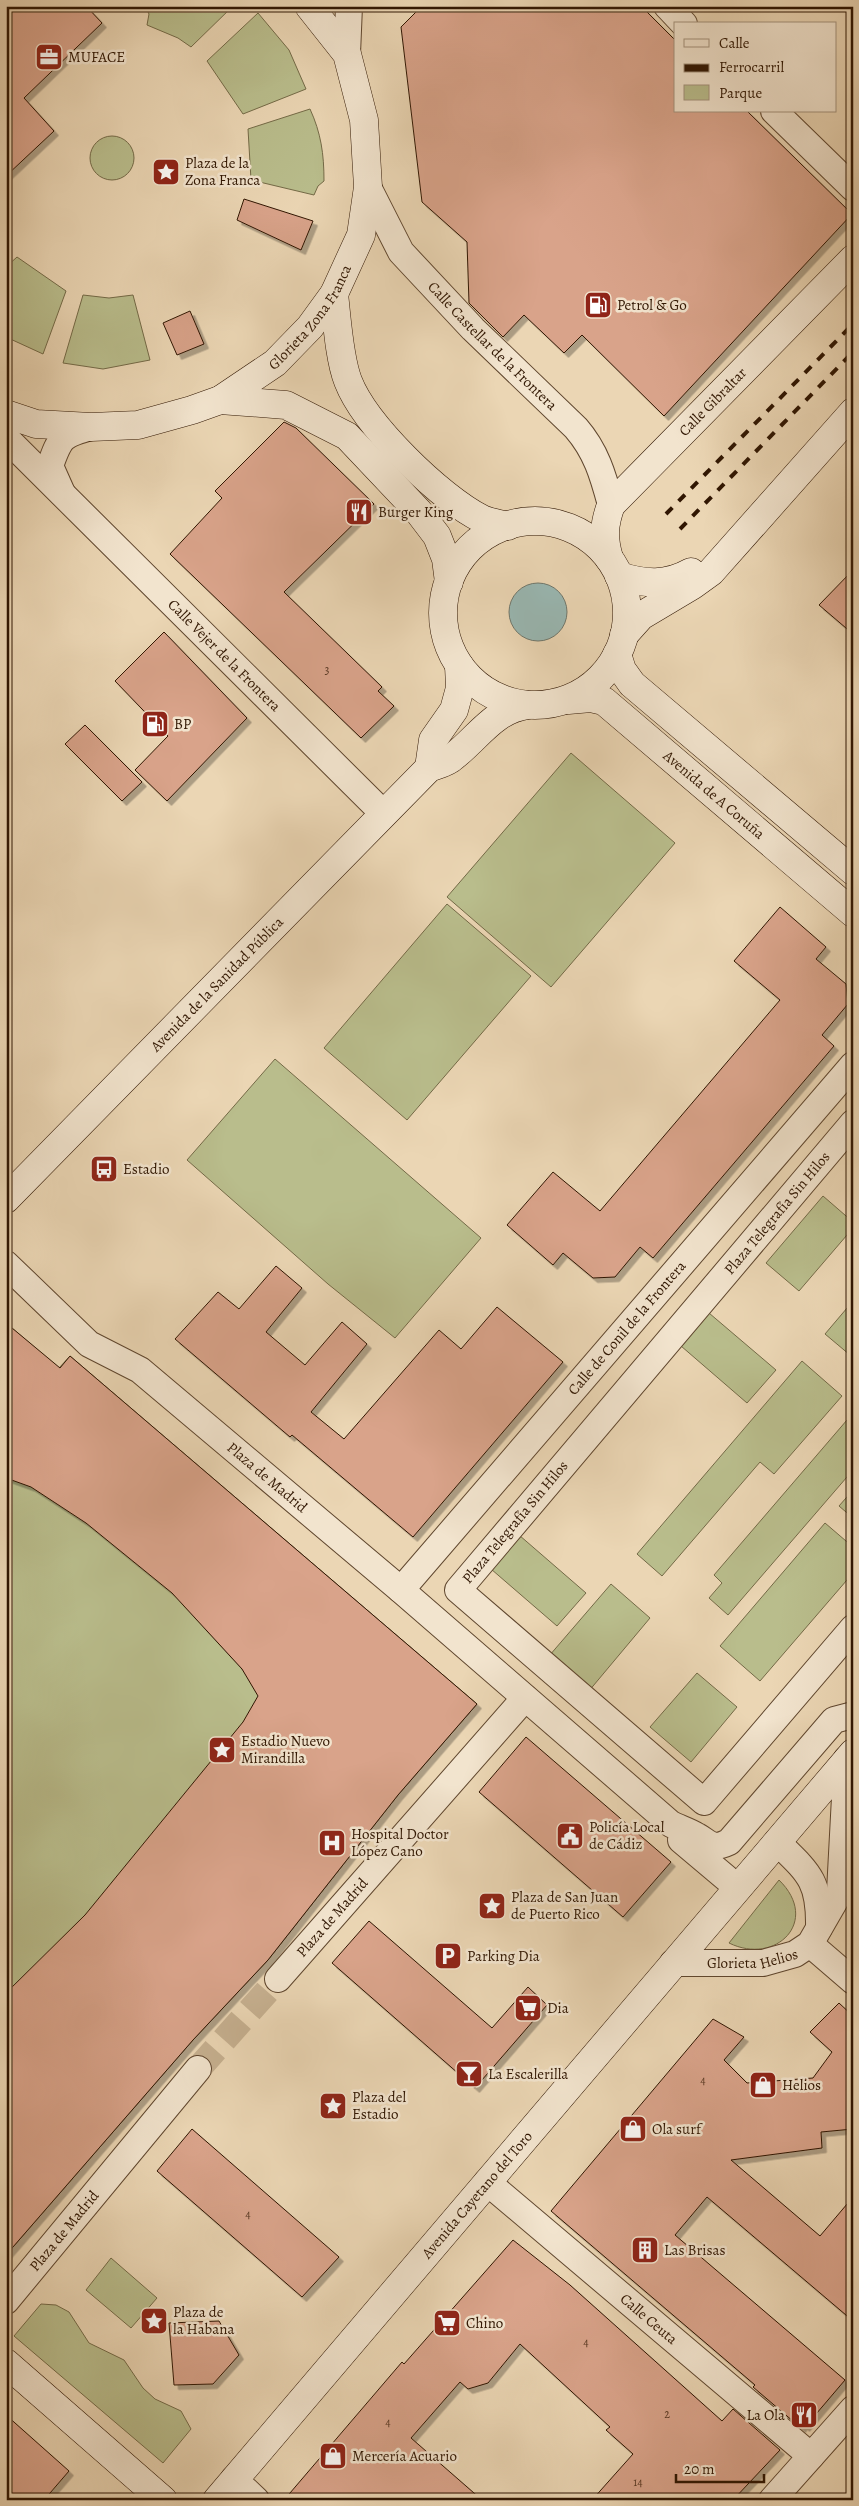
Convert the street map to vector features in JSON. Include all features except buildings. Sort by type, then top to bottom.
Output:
[{"type":"main road","name":"Glorieta Zona Franca","points":[[6,414],[36,424],[91,427],[138,425],[220,400],[275,363],[310,327],[334,294],[361,235],[368,187],[364,120],[348,54],[309,6]]},
{"type":"main road","name":"Calle Gibraltar","points":[[621,645],[627,615],[625,595],[604,540],[605,522],[611,505],[853,259]]},
{"type":"main road","points":[[334,294],[348,380],[367,415],[428,481],[462,507],[484,520],[508,526]]},
{"type":"main road","points":[[220,400],[286,405],[347,436],[418,512],[437,536],[446,559],[450,582]]},
{"type":"main road","points":[[568,700],[597,682],[609,669],[621,645],[641,616],[693,586],[711,572],[853,412]]},
{"type":"main road","points":[[528,705],[508,701],[489,693],[473,680],[459,665],[450,647],[444,628],[444,607],[455,568],[467,552],[482,538],[508,526],[539,521],[559,524],[578,532],[594,543],[614,567],[639,582],[661,584],[681,578],[702,566],[722,558]]},
{"type":"main road","points":[[621,645],[622,670],[632,684],[853,871]]},
{"type":"main road","points":[[429,768],[433,740],[454,710],[460,688],[459,665]]},
{"type":"main road","name":"Avenida de A Coruña","points":[[528,705],[592,698],[604,701],[853,913]]},
{"type":"main road","name":"Avenida de la Sanidad Pública","points":[[6,1199],[429,768],[452,759],[501,713],[514,707],[528,705]]},
{"type":"main road","name":"Avenida Cayetano del Toro","points":[[217,2500],[850,1756]]},
{"type":"main road","points":[[6,2363],[163,2500]]},
{"type":"street","points":[[348,54],[349,6]]},
{"type":"street","points":[[666,6],[682,22]]},
{"type":"street","points":[[775,112],[853,188]]},
{"type":"street","name":"Calle Castellar de la Frontera","points":[[368,187],[401,252],[473,329],[576,428],[590,445],[600,466],[611,505]]},
{"type":"street","name":"Calle Vejer de la Frontera","points":[[63,496],[50,466],[56,447],[66,434],[91,427]]},
{"type":"street","name":"Calle Vejer de la Frontera","points":[[6,438],[384,814]]},
{"type":"street","name":"Calle de Conil de la Frontera","points":[[400,1590],[853,1064]]},
{"type":"street","name":"Plaza Telegrafía Sin Hilos","points":[[853,1123],[458,1590],[704,1802],[853,1628]]},
{"type":"street","name":"Plaza de Madrid","points":[[6,1264],[89,1344],[140,1370],[400,1590],[671,1824],[680,1838],[738,1888]]},
{"type":"street","name":"Plaza de Madrid","points":[[278,1979],[525,1698]]},
{"type":"street","name":"Plaza de Madrid","points":[[671,1824],[698,1836],[707,1844],[720,1846],[729,1842],[834,1720],[853,1715]]},
{"type":"street","points":[[814,1936],[840,1892],[850,1756]]},
{"type":"street","points":[[777,1842],[807,1871],[820,1901],[814,1936]]},
{"type":"street","points":[[814,1936],[853,1980]]},
{"type":"street","name":"Glorieta Helios","points":[[673,1963],[763,1962],[795,1954],[814,1936]]},
{"type":"street","name":"Plaza de Madrid","points":[[6,2301],[198,2069]]},
{"type":"street","name":"Calle Ceuta","points":[[487,2182],[811,2456]]},
{"type":"street","points":[[772,2500],[853,2409]]},
{"type":"street","points":[[234,2479],[256,2500]]},
{"type":"green space","points":[[145,6],[233,6],[191,47],[178,38],[147,25],[149,14]]},
{"type":"green space","points":[[258,13],[289,50],[306,89],[243,114],[207,61]]},
{"type":"green space","points":[[310,109],[319,135],[324,171],[324,181],[318,186],[314,195],[251,180],[248,129]]},
{"type":"green space","points":[[112,136],[124,140],[130,146],[134,158],[130,170],[124,176],[112,180],[100,176],[94,170],[90,158],[94,146],[100,140]]},
{"type":"green space","points":[[17,257],[66,291],[43,354],[6,337],[6,267]]},
{"type":"green space","points":[[83,295],[109,298],[133,295],[150,360],[103,369],[63,363]]},
{"type":"green space","points":[[571,753],[675,843],[551,987],[447,897]]},
{"type":"green space","points":[[447,904],[531,976],[407,1120],[324,1048]]},
{"type":"green space","points":[[275,1059],[481,1238],[395,1338],[328,1284],[187,1160]]},
{"type":"green space","points":[[823,1196],[853,1222],[853,1228],[799,1291],[766,1263]]},
{"type":"green space","points":[[853,1301],[853,1352],[850,1355],[825,1334]]},
{"type":"green space","points":[[709,1313],[776,1370],[747,1403],[681,1346]]},
{"type":"green space","name":"Estadio Nuevo Mirandilla","points":[[6,1323],[59,1368],[70,1356],[477,1704],[398,1795],[268,1960],[193,2040],[6,2255]]},
{"type":"green space","points":[[802,1361],[842,1396],[774,1474],[760,1462],[662,1576],[637,1554]]},
{"type":"green space","points":[[847,1420],[853,1425],[853,1470],[728,1615],[709,1598],[722,1583],[714,1575]]},
{"type":"green space","points":[[853,1490],[853,1518],[839,1506]]},
{"type":"green space","points":[[825,1523],[853,1547],[853,1573],[760,1681],[720,1646]]},
{"type":"green space","points":[[519,1535],[586,1593],[557,1626],[491,1569]]},
{"type":"green space","points":[[611,1584],[650,1618],[583,1698],[543,1663]]},
{"type":"green space","points":[[697,1673],[737,1707],[691,1762],[650,1727]]},
{"type":"green space","points":[[779,1880],[791,1895],[796,1910],[794,1924],[787,1935],[777,1944],[763,1949],[746,1949],[729,1943]]},
{"type":"green space","points":[[111,2258],[157,2298],[131,2328],[86,2290]]},
{"type":"green space","points":[[41,2304],[56,2305],[69,2312],[89,2343],[124,2360],[143,2388],[155,2399],[181,2411],[191,2429],[163,2463],[14,2336]]},
{"type":"water","points":[[538,583],[554,588],[562,596],[567,612],[562,628],[554,636],[538,641],[522,636],[514,628],[509,612],[514,596],[522,588]]},
{"type":"tunnel","points":[[198,2069],[278,1979]]},
{"type":"railway","points":[[666,514],[853,324]]},
{"type":"railway","points":[[680,529],[853,352]]},
{"type":"place","name":"MUFACE","points":[[49,57]]},
{"type":"place","name":"Plaza de la Zona Franca","points":[[166,172]]},
{"type":"place","name":"Petrol & Go","points":[[598,305]]},
{"type":"place","name":"Burger King","points":[[359,512]]},
{"type":"place","name":"BP","points":[[155,724]]},
{"type":"place","name":"Estadio","points":[[104,1169]]},
{"type":"place","name":"Estadio Nuevo Mirandilla","points":[[222,1750]]},
{"type":"place","name":"Policía Local de Cádiz","points":[[570,1836]]},
{"type":"place","name":"Hospital Doctor López Cano","points":[[332,1843]]},
{"type":"place","name":"Plaza de San Juan de Puerto Rico","points":[[492,1906]]},
{"type":"place","name":"Parking Dia","points":[[448,1956]]},
{"type":"place","name":"Dia","points":[[528,2008]]},
{"type":"place","name":"La Escalerilla","points":[[469,2074]]},
{"type":"place","name":"Helios","points":[[763,2085]]},
{"type":"place","name":"Plaza del Estadio","points":[[333,2106]]},
{"type":"place","name":"Ola surf","points":[[633,2129]]},
{"type":"place","name":"Las Brisas","points":[[645,2250]]},
{"type":"place","name":"Plaza de la Habana","points":[[154,2321]]},
{"type":"place","name":"Chino","points":[[447,2323]]},
{"type":"place","name":"La Ola","points":[[804,2415]]},
{"type":"place","name":"Mercería Acuario","points":[[333,2456]]}]
